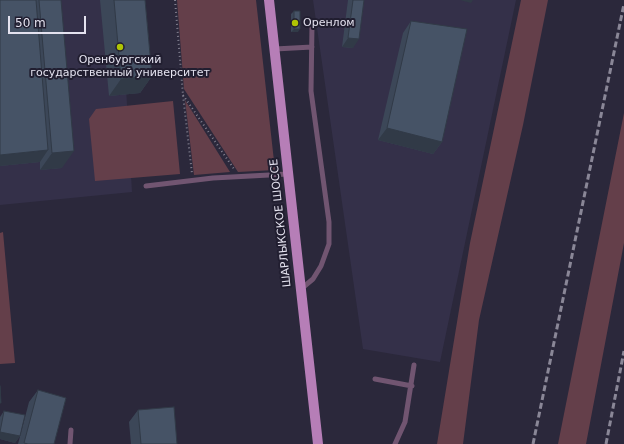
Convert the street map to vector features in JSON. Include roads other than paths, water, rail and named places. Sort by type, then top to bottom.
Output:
[{"type":"main road","name":"ШАРЛЫКСКОЕ ШОССЕ","points":[[269,0],[318,444]]},
{"type":"lane","points":[[301,290],[313,279],[321,266],[329,244],[330,222],[311,91],[312,25]]},
{"type":"lane","points":[[275,49],[312,47]]},
{"type":"lane","points":[[146,186],[288,174]]},
{"type":"lane","points":[[395,444],[405,422],[412,386],[414,365]]},
{"type":"lane","points":[[375,379],[412,386]]},
{"type":"lane","points":[[70,444],[71,430]]},
{"type":"railway","points":[[533,444],[624,4]]},
{"type":"railway","points":[[606,444],[624,351]]},
{"type":"place","name":"Оренлом","points":[[295,23]]},
{"type":"place","name":"Оренбургский государственный университет","points":[[120,47]]}]
